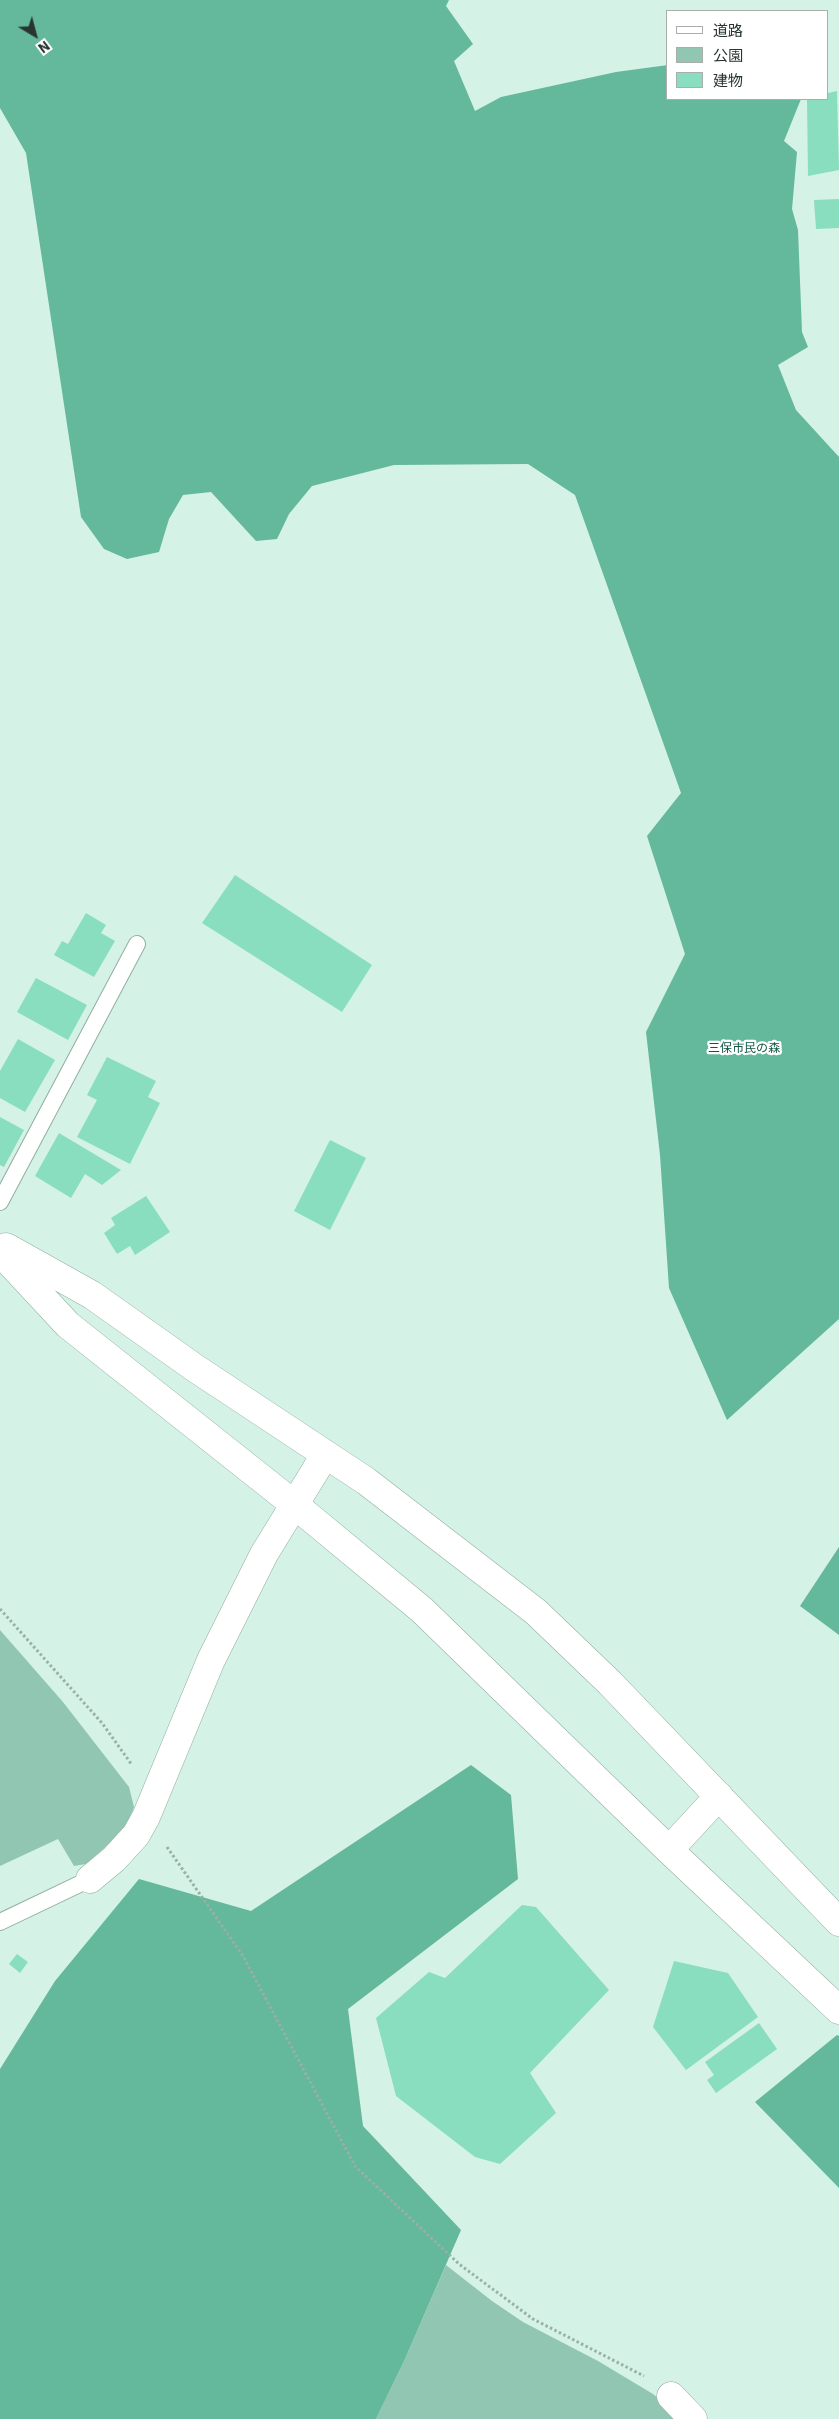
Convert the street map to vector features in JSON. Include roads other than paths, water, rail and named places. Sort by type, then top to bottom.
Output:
[{"type":"street","points":[[0,1244],[92,1295],[325,1455],[366,1481],[536,1612],[610,1683],[839,1922]]},
{"type":"street","points":[[0,1252],[68,1325],[295,1505],[422,1610],[669,1850],[839,2010]]},
{"type":"street","points":[[90,1879],[114,1859],[136,1835],[149,1810],[211,1660],[264,1554],[325,1455]]},
{"type":"street","points":[[669,1850],[719,1796]]},
{"type":"street","points":[[671,2396],[693,2419]]},
{"type":"lane","points":[[0,1202],[137,944]]},
{"type":"lane","points":[[0,1922],[90,1879]]},
{"type":"park label","name":"三保市民の森","points":[[744,1049]]}]
